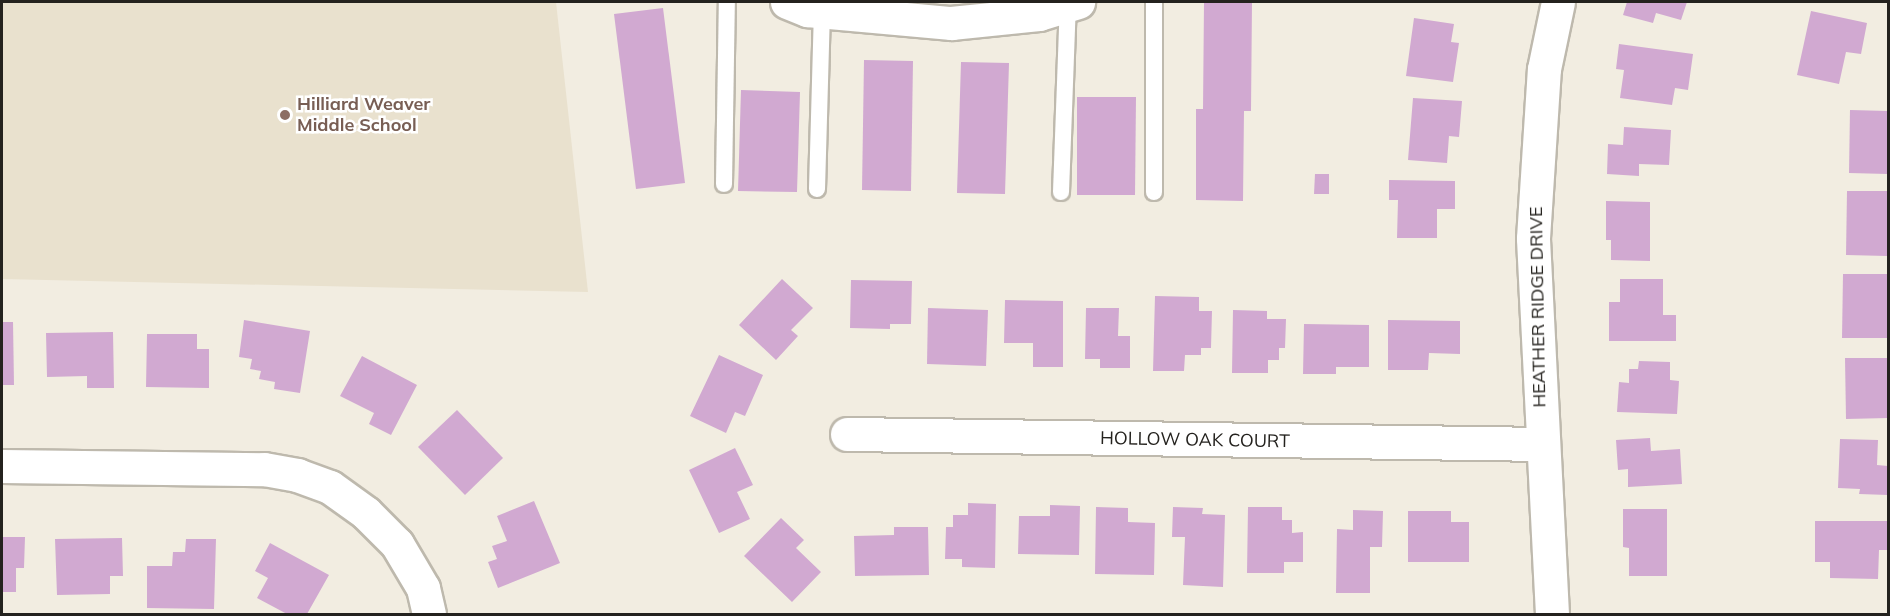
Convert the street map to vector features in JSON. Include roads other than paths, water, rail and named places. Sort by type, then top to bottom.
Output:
[{"type":"street","points":[[787,2],[807,10],[951,23],[1039,14],[1071,3]]},
{"type":"street","name":"HEATHER RIDGE DRIVE","points":[[1552,615],[1533,238],[1544,69],[1558,2]]},
{"type":"street","name":"HOLLOW OAK COURT","points":[[847,434],[1542,444]]},
{"type":"street","points":[[2,466],[264,469],[297,475],[330,487],[366,513],[397,544],[423,588],[429,615]]},
{"type":"lane","points":[[724,184],[728,2]]},
{"type":"lane","points":[[1154,2],[1154,192]]},
{"type":"lane","points":[[1061,192],[1071,3]]},
{"type":"lane","points":[[817,189],[822,11]]},
{"type":"place","name":"Hilliard Weaver Middle School","points":[[285,115]]}]
